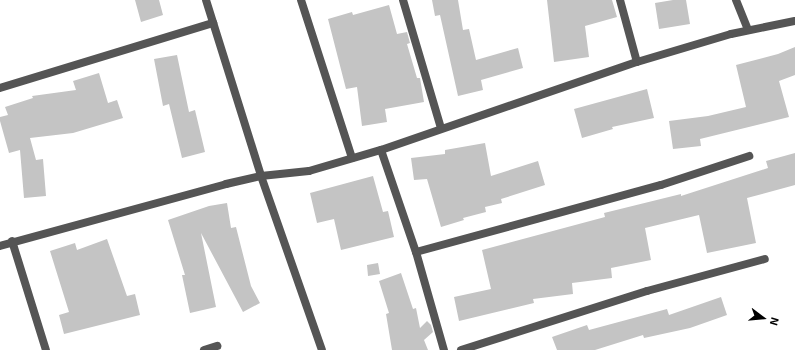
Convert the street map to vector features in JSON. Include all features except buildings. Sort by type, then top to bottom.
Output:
[{"type":"street","points":[[206,0],[261,176],[322,350]]},
{"type":"street","points":[[301,0],[352,158]]},
{"type":"street","points":[[402,0],[441,128]]},
{"type":"street","points":[[620,0],[637,62]]},
{"type":"street","points":[[736,0],[748,30]]},
{"type":"street","points":[[0,246],[261,176],[309,171],[381,150],[441,128],[637,62],[748,30],[795,21]]},
{"type":"street","points":[[0,88],[213,23]]},
{"type":"street","points":[[381,150],[416,252],[444,350]]},
{"type":"street","points":[[416,252],[661,185],[749,156]]},
{"type":"street","points":[[12,242],[46,350]]},
{"type":"street","points":[[461,350],[647,291],[765,259]]},
{"type":"street","points":[[204,350],[217,346]]}]
